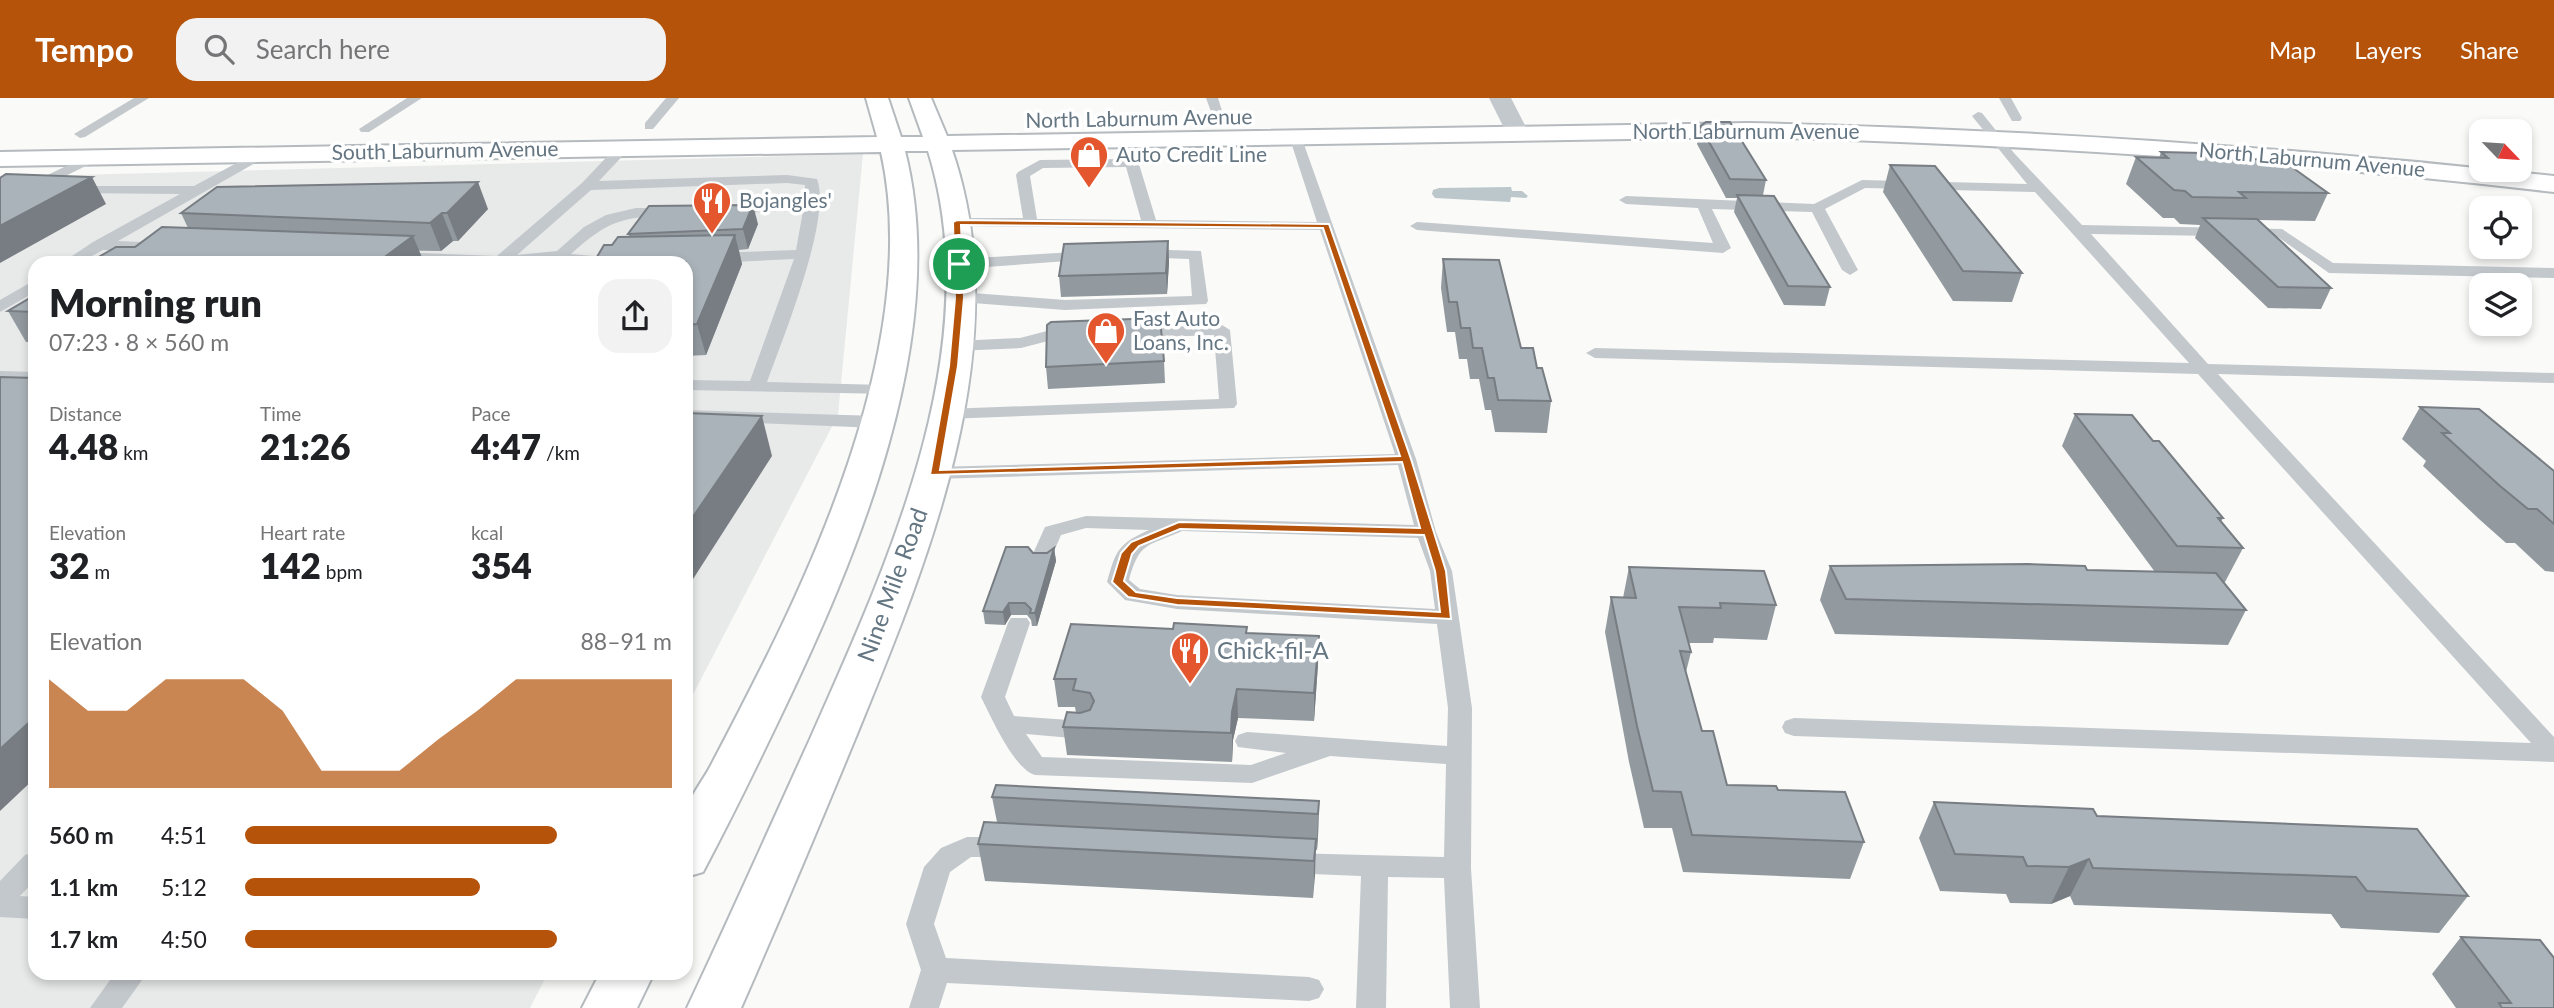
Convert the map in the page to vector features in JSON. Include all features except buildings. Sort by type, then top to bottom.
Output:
[{"type":"main road","points":[[693,844],[770,693],[822,581],[858,488],[881,406],[896,343],[905,249],[901,193],[877,98]]},
{"type":"main road","name":"Nine Mile Road","points":[[714,1008],[863,668],[903,568],[934,473],[956,346],[960,298],[959,264],[957,222],[949,180],[920,98]]},
{"type":"main road","name":"North Laburnum Avenue","points":[[933,132],[1215,108],[1508,114],[1749,110],[1978,116],[2010,108],[2469,155]]},
{"type":"main road","name":"North Laburnum Avenue","points":[[933,132],[1125,139],[1294,136],[1508,114],[1748,130],[1993,138],[2299,158],[2554,184]]},
{"type":"main road","name":"South Laburnum Avenue","points":[[623,137],[649,126],[888,133]]},
{"type":"main road","name":"South Laburnum Avenue","points":[[259,155],[282,145],[313,139],[367,138],[411,129],[338,130]]},
{"type":"main road","points":[[888,133],[933,132]]},
{"type":"main road","name":"South Laburnum Avenue","points":[[0,159],[259,155],[623,137],[888,133]]},
{"type":"main road","points":[[53,135],[131,134]]},
{"type":"main road","points":[[2532,161],[2554,164]]},
{"type":"main road","points":[[609,1008],[623,980]]},
{"type":"lane","points":[[80,134],[143,98]]},
{"type":"lane","points":[[365,129],[416,98]]},
{"type":"lane","points":[[649,126],[673,98]]},
{"type":"lane","points":[[1978,116],[1993,138],[2081,229],[2201,367],[2554,753]]},
{"type":"lane","points":[[1294,136],[1406,459],[1426,532],[1441,571],[1460,708],[1457,869],[1465,1008]]},
{"type":"lane","points":[[508,256],[587,186],[623,137]]},
{"type":"lane","points":[[1125,139],[1150,225]]},
{"type":"lane","points":[[81,256],[259,155]]},
{"type":"lane","points":[[0,204],[91,158]]},
{"type":"lane","points":[[1031,224],[1023,175],[1040,164],[1132,163]]},
{"type":"lane","points":[[587,186],[804,179],[812,182],[813,207],[805,254],[756,388]]},
{"type":"lane","points":[[609,216],[605,209],[609,199],[627,183]]},
{"type":"lane","points":[[1626,200],[1817,208],[1863,184],[2039,188]]},
{"type":"lane","points":[[30,189],[193,190]]},
{"type":"lane","points":[[1417,226],[1723,248],[1703,204]]},
{"type":"lane","points":[[552,256],[561,255],[592,227],[609,216],[627,212],[813,207]]},
{"type":"lane","points":[[1817,208],[1850,270]]},
{"type":"lane","points":[[957,222],[1326,226]]},
{"type":"lane","points":[[2081,229],[2282,233],[2329,268],[2554,273]]},
{"type":"lane","points":[[98,245],[182,248]]},
{"type":"lane","points":[[698,259],[805,254]]},
{"type":"lane","points":[[959,264],[1020,280],[1065,305],[1200,301],[1196,254],[1112,254],[1020,280],[960,298]]},
{"type":"lane","points":[[0,307],[28,289]]},
{"type":"lane","points":[[946,414],[1228,404],[1222,330],[1114,334]]},
{"type":"lane","points":[[956,346],[1087,334]]},
{"type":"lane","points":[[1595,353],[2554,378]]},
{"type":"lane","points":[[0,376],[28,377]]},
{"type":"lane","points":[[693,385],[756,388],[881,406]]},
{"type":"lane","points":[[693,415],[881,406]]},
{"type":"lane","points":[[934,473],[1406,459]]},
{"type":"lane","points":[[1042,558],[1052,531],[1086,522],[1426,532]]},
{"type":"lane","points":[[1179,525],[1135,544],[1126,553],[1118,582],[1133,595],[1177,602],[1447,617]]},
{"type":"lane","points":[[1019,623],[993,696],[1006,724],[1035,766],[1252,774],[1328,747]]},
{"type":"lane","points":[[1006,724],[1083,730]]},
{"type":"lane","points":[[1794,727],[2554,753]]},
{"type":"lane","points":[[1247,741],[1459,756]]},
{"type":"lane","points":[[924,1008],[936,970],[920,924],[938,867],[967,847],[1037,849]]},
{"type":"lane","points":[[1260,861],[1457,869]]},
{"type":"lane","points":[[1370,1008],[1375,867]]},
{"type":"lane","points":[[0,899],[28,870]]},
{"type":"lane","points":[[0,906],[28,908]]},
{"type":"lane","points":[[936,970],[1309,989]]},
{"type":"lane","points":[[105,1008],[127,980]]},
{"type":"shaded area","points":[[863,154],[838,415],[693,695],[693,256],[28,256],[28,980],[544,980],[530,1008],[0,1008],[0,177]]},
{"type":"shaded area","points":[[1511,187],[1512,191],[1522,191],[1528,196],[1511,197],[1510,202],[1435,198],[1432,194],[1433,190],[1439,188]]},
{"type":"place","name":"Auto Credit Line","points":[[1089,189]]},
{"type":"place","name":"Bojangles'","points":[[712,235]]},
{"type":"place","name":"Fast Auto Loans, Inc.","points":[[1106,365]]},
{"type":"place","name":"Chick-fil-A","points":[[1190,685]]},
{"type":"route","points":[[959,264],[957,222],[1326,226],[1406,459],[1426,532],[1179,525],[1135,544],[1126,553],[1118,582],[1133,595],[1177,602],[1447,617],[1441,571],[1426,532],[1406,459],[934,473],[954,366],[960,298],[959,264]]}]
